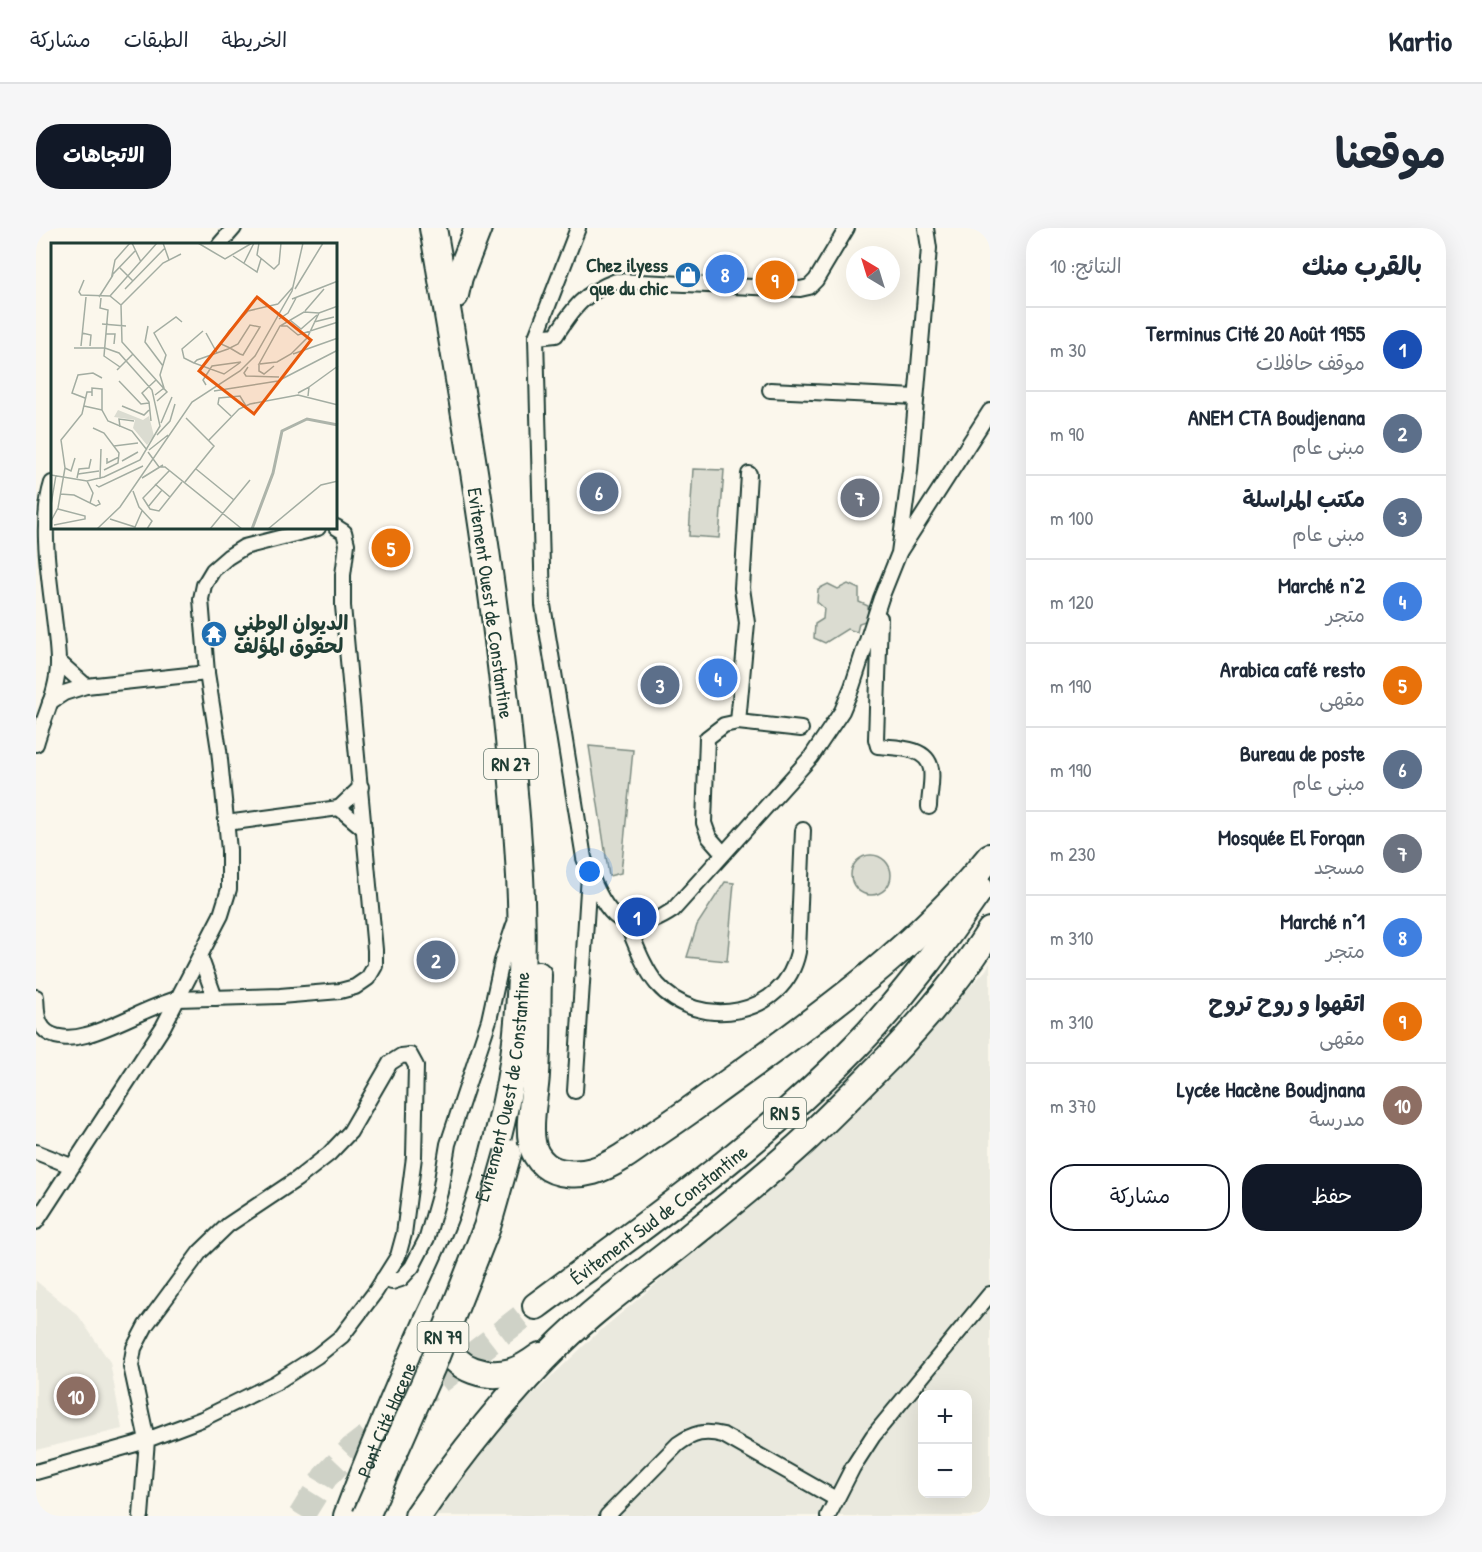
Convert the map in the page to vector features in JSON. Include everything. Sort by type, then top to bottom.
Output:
[{"type":"highway","name":"Evitement Ouest de Constantine","points":[[433,228],[501,660],[517,813],[521,906],[520,984],[515,1048],[505,1104],[489,1170],[470,1228],[441,1293]]},
{"type":"highway","name":"Evitement Ouest de Constantine","points":[[444,228],[510,651],[538,890],[538,975],[526,1073],[508,1153]]},
{"type":"highway","points":[[455,295],[459,277],[478,228]]},
{"type":"highway","points":[[538,975],[532,1142],[536,1154],[546,1166],[559,1172],[578,1174],[594,1171],[629,1152],[696,1107],[878,969],[933,921],[990,857]]},
{"type":"highway","name":"Évitement Sud de Constantine","points":[[536,1306],[688,1194],[807,1093],[857,1045],[905,991],[939,949],[990,874]]},
{"type":"highway","name":"Évitement Sud de Constantine","points":[[562,1341],[803,1142],[930,1013],[973,958],[990,931]]},
{"type":"highway","name":"Pont Cité Hacene","points":[[366,1516],[432,1366],[487,1227],[508,1153]]},
{"type":"highway","points":[[441,1293],[448,1346],[455,1358],[472,1370],[491,1374],[514,1371],[562,1341]]},
{"type":"highway","name":"Pont Cité Hacene","points":[[347,1516],[441,1293]]},
{"type":"highway","name":"RN 5","points":[[418,1516],[437,1488],[507,1401],[562,1341]]},
{"type":"street","points":[[221,243],[234,228]]},
{"type":"street","points":[[578,228],[536,337],[543,604],[584,858],[606,906],[617,918],[633,926],[648,924],[673,910],[811,757],[842,711],[899,553],[990,411]]},
{"type":"street","points":[[536,337],[556,335],[572,310],[584,297],[616,280],[801,289],[809,287],[816,280],[847,228]]},
{"type":"street","points":[[899,553],[909,481],[916,397],[928,248],[926,228]]},
{"type":"street","points":[[770,390],[916,397]]},
{"type":"street","points":[[738,722],[747,623],[742,588],[749,474]]},
{"type":"street","points":[[36,744],[39,723],[56,688],[58,661],[44,520],[51,488]]},
{"type":"street","points":[[36,997],[37,1018],[44,1030],[56,1036],[69,1038],[86,1036],[162,1003],[177,999],[280,996],[340,991],[355,987],[368,978],[375,966],[375,950],[343,606],[347,544],[344,532],[338,528]]},
{"type":"street","points":[[36,1222],[163,1027],[221,915],[229,889],[229,850],[207,673],[201,599],[204,585],[213,570],[228,557],[244,548],[311,530]]},
{"type":"street","points":[[881,598],[876,739],[878,746],[912,750],[927,760],[931,768],[928,807]]},
{"type":"street","points":[[58,661],[86,686]]},
{"type":"street","points":[[50,702],[64,693],[86,686],[207,673]]},
{"type":"street","points":[[723,853],[709,837],[704,823],[707,738],[724,725],[738,722],[801,729]]},
{"type":"street","points":[[226,823],[339,808],[361,788]]},
{"type":"street","points":[[339,808],[364,829]]},
{"type":"street","points":[[626,922],[657,983],[685,1004],[722,1013],[738,1011],[769,999],[780,990],[795,966],[798,952],[803,830]]},
{"type":"street","points":[[575,1091],[590,872]]},
{"type":"street","points":[[383,1279],[392,1282],[402,1279],[412,1267],[427,1238],[440,1192],[448,1144],[489,1020],[502,961],[521,906]]},
{"type":"street","points":[[200,956],[215,998]]},
{"type":"street","points":[[36,1472],[147,1440],[202,1419],[275,1383],[317,1356],[342,1336],[398,1256],[404,1234],[414,1157],[416,1066],[410,1055],[401,1056],[390,1063],[350,1132],[328,1154],[297,1179],[228,1225],[200,1252],[146,1325],[134,1348],[131,1366],[147,1440],[141,1516]]},
{"type":"street","points":[[36,1152],[71,1166]]},
{"type":"street","points":[[828,1516],[853,1467],[873,1436],[990,1294]]},
{"type":"street","points":[[608,1516],[678,1444],[700,1432],[723,1435],[836,1498]]},
{"type":"shaded area","points":[[693,469],[724,470],[719,538],[689,536]]},
{"type":"shaded area","points":[[828,584],[838,589],[848,584],[859,589],[859,602],[868,606],[868,620],[859,623],[857,632],[847,629],[825,643],[814,638],[815,624],[823,619],[824,608],[817,602],[818,589]]},
{"type":"shaded area","points":[[589,746],[633,750],[621,873],[609,876]]},
{"type":"shaded area","points":[[871,855],[885,861],[891,875],[885,889],[871,895],[857,889],[851,875],[857,861]]},
{"type":"shaded area","points":[[725,882],[734,883],[727,961],[687,957],[697,925]]},
{"type":"shaded area","points":[[990,963],[990,1516],[431,1516],[451,1486],[523,1404],[594,1336],[668,1274],[867,1096],[986,970]]},
{"type":"shaded area","points":[[36,1281],[78,1315],[110,1362],[122,1429],[36,1450]]},
{"type":"tunnel","points":[[301,1516],[325,1477],[352,1449],[536,1306]]},
{"type":"place","name":"Marché n°1","points":[[725,274]]},
{"type":"place","name":"Chez ilyess que du chic","points":[[688,275]]},
{"type":"place","name":"اتقهوا و روح تروح","points":[[775,280]]},
{"type":"place","name":"Bureau de poste","points":[[599,492]]},
{"type":"place","name":"Mosquée El Forqan","points":[[860,498]]},
{"type":"place","name":"Arabica café resto","points":[[391,548]]},
{"type":"place","name":"الديوان الوطني لحقوق المؤلف","points":[[214,634]]},
{"type":"place","name":"Marché n°2","points":[[718,678]]},
{"type":"place","name":"مكتب المراسلة","points":[[660,685]]},
{"type":"place","name":"Terminus Cité 20 Août 1955","points":[[637,917]]},
{"type":"place","name":"ANEM CTA Boudjenana","points":[[436,960]]},
{"type":"place","name":"Lycée Hacène Boudjnana","points":[[76,1396]]}]
